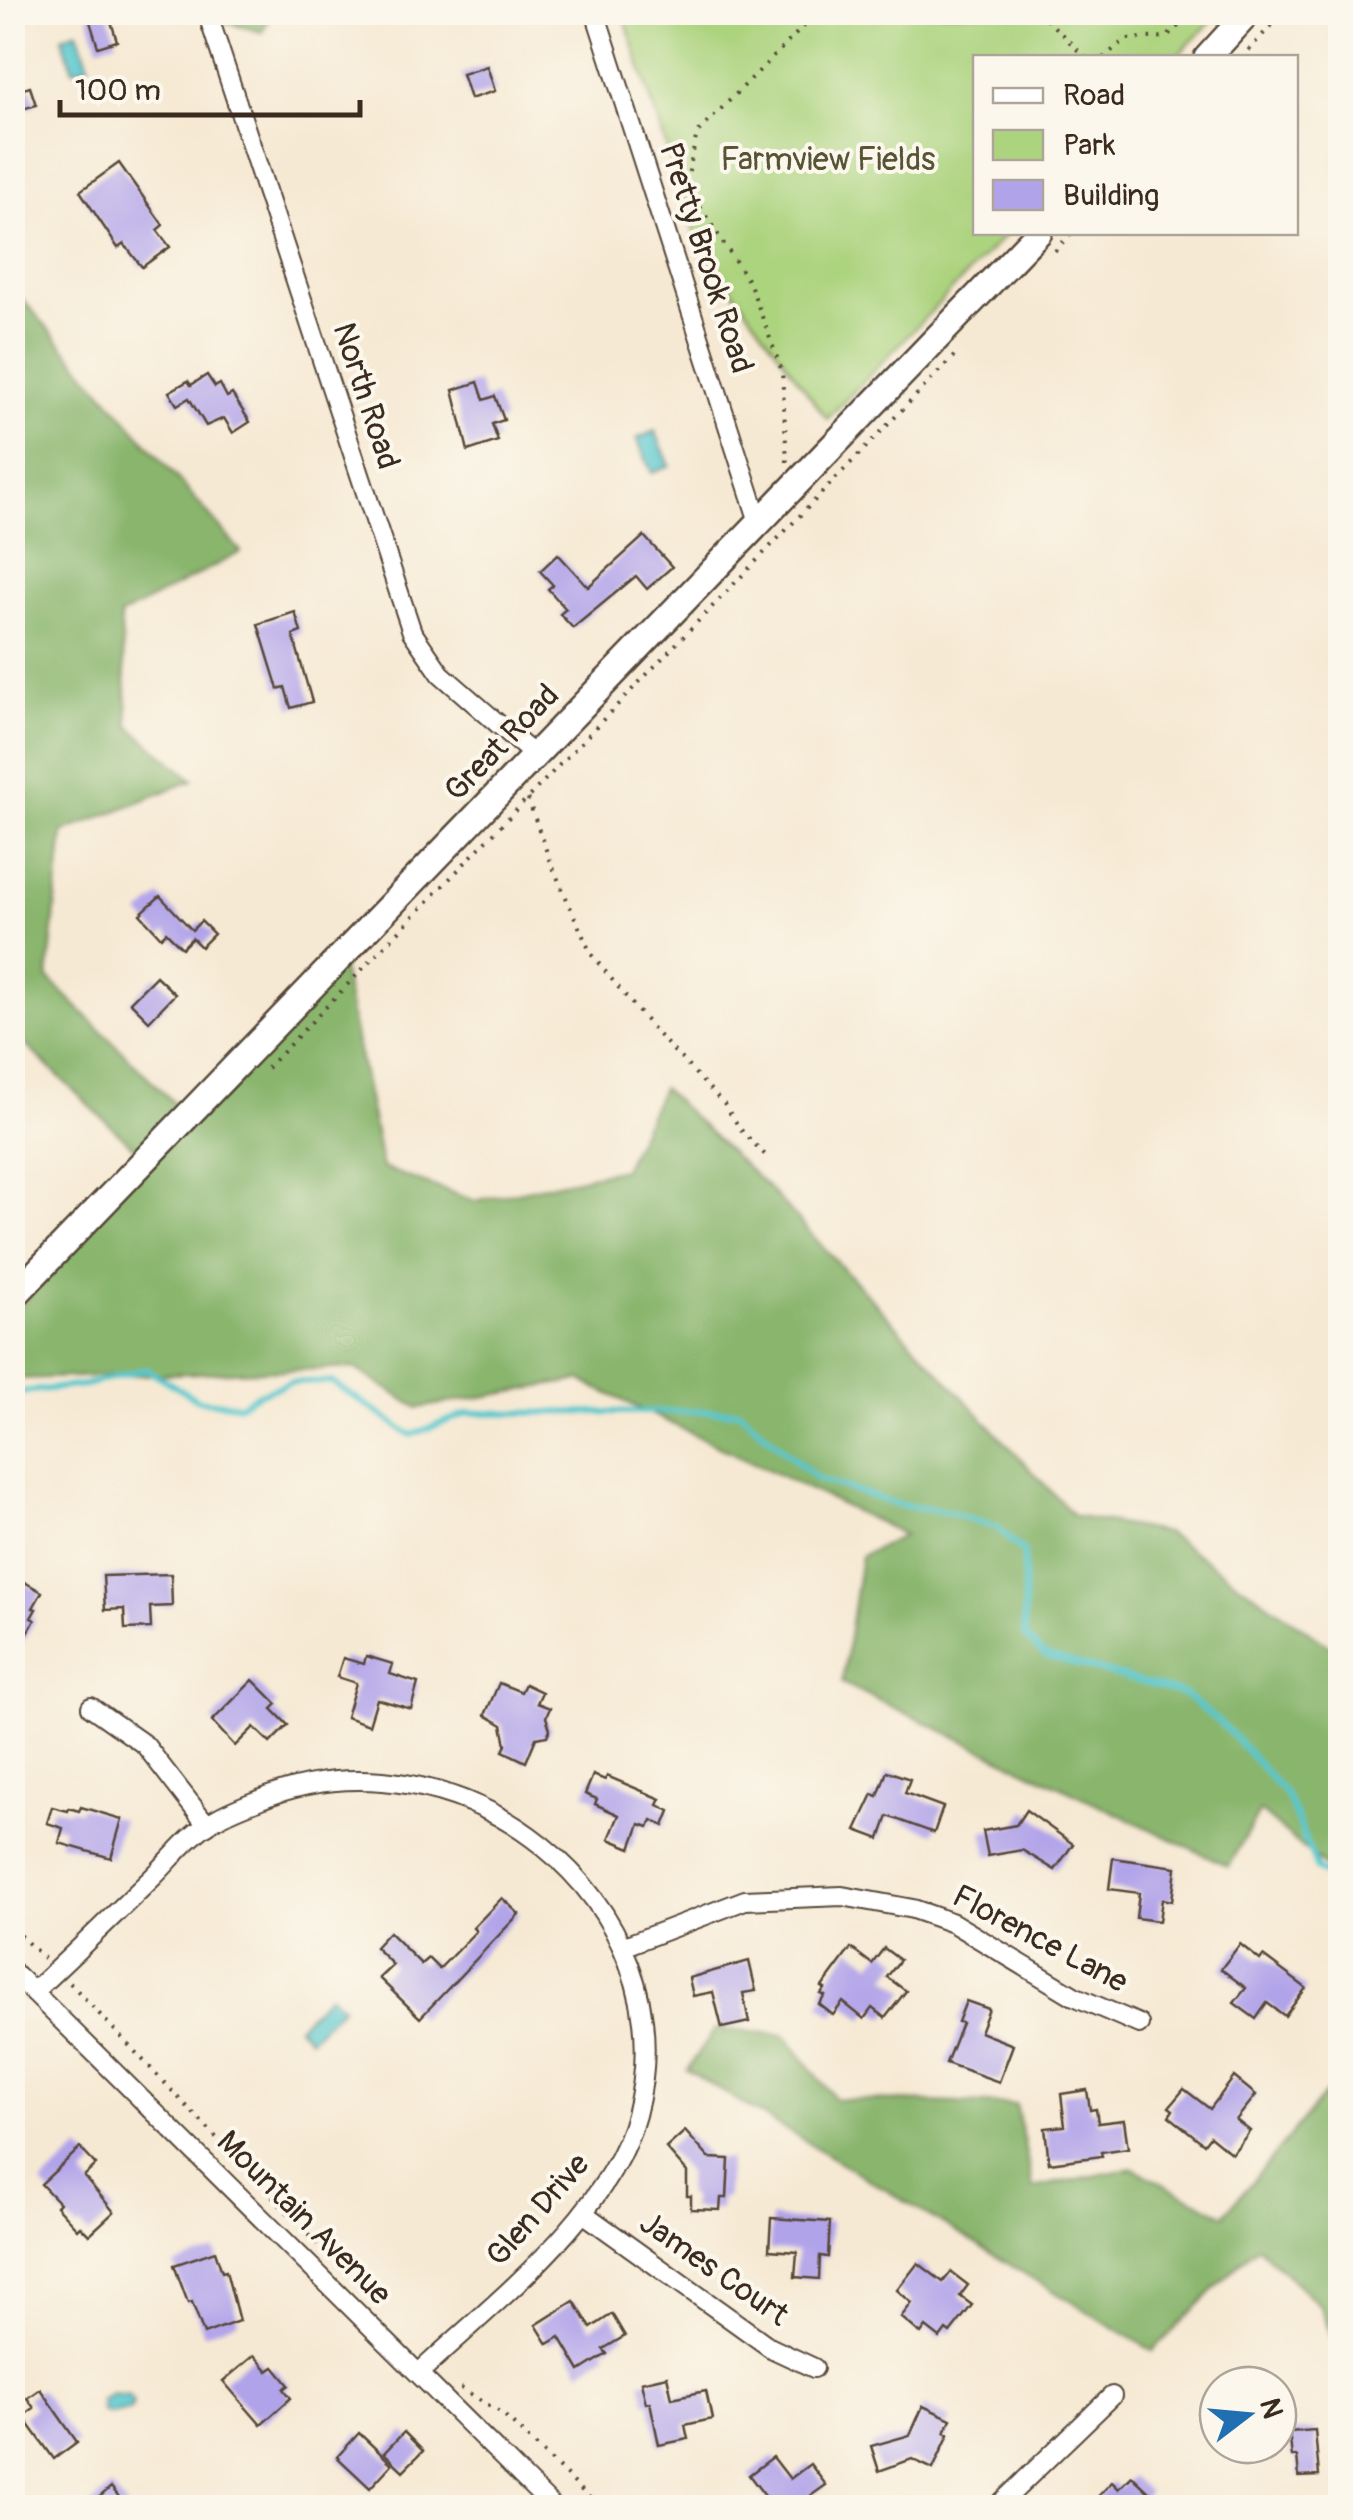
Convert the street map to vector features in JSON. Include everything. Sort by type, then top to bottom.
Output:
[{"type":"street","name":"North Road","points":[[206,12],[412,632],[441,674],[535,756]]},
{"type":"street","name":"Pretty Brook Road","points":[[595,12],[759,522]]},
{"type":"street","points":[[1209,55],[1250,12]]},
{"type":"street","name":"Great Road","points":[[12,1298],[759,522],[809,489],[1036,235]]},
{"type":"street","points":[[91,1707],[145,1744],[207,1824]]},
{"type":"street","name":"Glen Drive","points":[[34,1992],[207,1824],[259,1799],[327,1782],[397,1782],[466,1800],[540,1842],[566,1866],[592,1896],[622,1947],[635,1980],[643,2018],[643,2082],[626,2144],[610,2176],[583,2212],[518,2281],[419,2373]]},
{"type":"street","name":"Florence Lane","points":[[622,1947],[745,1900],[842,1896],[913,1908],[952,1923],[1074,1996],[1139,2024]]},
{"type":"street","name":"Mountain Avenue","points":[[12,1971],[554,2508]]},
{"type":"street","name":"James Court","points":[[583,2212],[771,2348],[814,2368]]},
{"type":"street","points":[[996,2508],[1112,2396]]},
{"type":"path","points":[[809,489],[787,462],[782,371],[750,284],[686,185],[697,133],[818,12]]},
{"type":"path","points":[[1039,12],[1083,55]]},
{"type":"path","points":[[1108,55],[1126,40],[1168,36],[1192,12]]},
{"type":"path","points":[[1244,55],[1284,12]]},
{"type":"path","points":[[528,799],[591,954],[770,1160]]},
{"type":"path","points":[[12,1928],[45,1959]]},
{"type":"path","points":[[70,1983],[329,2256]]},
{"type":"path","points":[[457,2386],[503,2414],[600,2508]]},
{"type":"green space","name":"Farmview Fields","points":[[623,12],[1220,13],[1178,55],[973,55],[973,235],[1005,235],[827,419],[697,241]]},
{"type":"green space","points":[[192,13],[272,13],[262,32]]},
{"type":"green space","points":[[12,287],[241,552],[120,616],[129,726],[193,780],[63,832],[48,978],[185,1114],[339,954],[382,1168],[475,1201],[623,1169],[662,1088],[767,1187],[1074,1516],[1166,1533],[1340,1653],[1340,1864],[1327,1868],[1260,1811],[1228,1866],[842,1683],[861,1556],[905,1535],[580,1380],[418,1408],[354,1368],[13,1379],[13,1316],[144,1157],[13,1033]]},
{"type":"green space","points":[[715,2029],[785,2035],[835,2099],[1016,2105],[1033,2188],[1133,2168],[1224,2215],[1340,2076],[1340,2358],[1320,2306],[1257,2246],[1153,2351],[687,2070]]},
{"type":"water","points":[[78,31],[89,65],[73,70],[62,37]]},
{"type":"water","points":[[655,431],[670,466],[652,473],[637,439]]},
{"type":"water","points":[[330,1994],[342,2007],[309,2039],[297,2026]]},
{"type":"water","points":[[112,2394],[129,2396],[133,2403],[130,2410],[110,2414],[102,2411],[101,2400]]},
{"type":"building","points":[[87,12],[108,12],[117,41],[98,47]]},
{"type":"building","points":[[487,66],[495,91],[470,99],[462,74]]},
{"type":"building","points":[[30,87],[36,105],[16,111],[12,92]]},
{"type":"building","points":[[119,163],[163,225],[157,230],[170,247],[142,267],[124,244],[118,248],[80,191]]},
{"type":"building","points":[[207,375],[215,387],[220,384],[227,397],[232,394],[250,422],[233,433],[224,418],[206,426],[189,398],[177,405],[169,392]]},
{"type":"building","points":[[478,382],[484,400],[495,396],[504,420],[492,424],[498,441],[468,451],[453,390]]},
{"type":"building","points":[[644,536],[672,567],[647,589],[636,576],[573,628],[560,614],[566,609],[548,589],[553,585],[540,571],[558,554],[588,587]]},
{"type":"building","points":[[295,612],[301,632],[293,635],[312,702],[291,708],[285,687],[278,689],[258,624]]},
{"type":"building","points":[[160,896],[192,930],[201,921],[214,934],[201,947],[192,938],[182,948],[166,932],[161,937],[140,914]]},
{"type":"building","points":[[156,976],[175,994],[149,1021],[130,1002]]},
{"type":"building","points":[[171,1574],[172,1606],[150,1607],[151,1628],[125,1629],[124,1609],[105,1610],[103,1576]]},
{"type":"building","points":[[12,1575],[42,1592],[33,1608],[36,1609],[31,1618],[35,1620],[12,1662]]},
{"type":"building","points":[[366,1656],[393,1664],[390,1674],[418,1683],[411,1709],[377,1699],[369,1725],[346,1717],[356,1683],[337,1677],[343,1658],[364,1664]]},
{"type":"building","points":[[253,1680],[277,1704],[272,1709],[288,1725],[270,1743],[254,1727],[235,1746],[212,1721]]},
{"type":"building","points":[[499,1683],[521,1692],[525,1684],[542,1692],[537,1703],[550,1708],[546,1717],[550,1729],[547,1736],[536,1738],[526,1762],[503,1751],[506,1745],[502,1725],[485,1715]]},
{"type":"building","points":[[887,1771],[910,1779],[905,1793],[943,1807],[934,1833],[888,1816],[880,1839],[856,1830],[873,1794],[878,1796]]},
{"type":"building","points":[[593,1775],[605,1780],[607,1776],[661,1799],[658,1805],[670,1811],[664,1826],[652,1820],[649,1827],[640,1824],[631,1848],[609,1839],[619,1815],[595,1804],[597,1799],[585,1794]]},
{"type":"building","points":[[52,1807],[79,1811],[81,1807],[122,1819],[111,1858],[59,1843],[63,1828],[47,1823]]},
{"type":"building","points":[[1026,1810],[1073,1844],[1055,1870],[1022,1850],[988,1856],[983,1831],[1016,1825]]},
{"type":"building","points":[[1113,1858],[1176,1867],[1172,1901],[1162,1899],[1159,1921],[1136,1918],[1139,1893],[1109,1889]]},
{"type":"building","points":[[502,1898],[519,1914],[420,2018],[379,1978],[393,1965],[375,1947],[389,1932],[421,1964],[428,1958],[439,1969]]},
{"type":"building","points":[[1240,1944],[1306,1988],[1285,2016],[1267,2003],[1256,2019],[1234,2003],[1246,1988],[1221,1969]]},
{"type":"building","points":[[851,1948],[872,1964],[884,1948],[900,1960],[887,1977],[906,1991],[885,2018],[872,2008],[864,2019],[843,2002],[833,2015],[819,2004],[825,1996],[821,1994],[825,1989],[822,1987]]},
{"type":"building","points":[[749,1961],[756,1991],[743,1993],[749,2022],[722,2028],[713,1992],[693,1996],[689,1978]]},
{"type":"building","points":[[966,2001],[989,2009],[980,2032],[1013,2045],[999,2082],[946,2063]]},
{"type":"building","points":[[1234,2077],[1256,2095],[1236,2120],[1250,2131],[1232,2154],[1210,2136],[1204,2144],[1169,2116],[1173,2110],[1169,2107],[1184,2089],[1210,2109]]},
{"type":"building","points":[[1087,2090],[1090,2110],[1096,2109],[1098,2123],[1124,2120],[1128,2148],[1101,2152],[1102,2156],[1049,2163],[1045,2128],[1065,2126],[1061,2094]]},
{"type":"building","points":[[685,2131],[709,2158],[729,2159],[727,2198],[721,2198],[720,2210],[691,2209],[687,2172],[666,2148]]},
{"type":"building","points":[[80,2148],[96,2165],[84,2176],[114,2212],[89,2235],[80,2226],[77,2229],[41,2184]]},
{"type":"building","points":[[771,2218],[830,2222],[828,2257],[820,2256],[819,2279],[795,2277],[797,2252],[769,2250]]},
{"type":"building","points":[[215,2251],[222,2272],[226,2271],[239,2321],[204,2334],[174,2265]]},
{"type":"building","points":[[918,2263],[943,2282],[951,2272],[968,2285],[960,2296],[972,2305],[950,2333],[946,2330],[940,2338],[926,2327],[921,2334],[901,2317],[912,2303],[897,2290]]},
{"type":"building","points":[[574,2301],[591,2328],[612,2314],[625,2336],[603,2349],[607,2354],[580,2371],[560,2337],[548,2344],[536,2325]]},
{"type":"building","points":[[254,2355],[268,2371],[274,2367],[289,2385],[284,2389],[291,2398],[261,2425],[223,2381]]},
{"type":"building","points":[[667,2376],[672,2398],[706,2391],[712,2419],[685,2425],[688,2439],[659,2445],[650,2402],[646,2403],[641,2382]]},
{"type":"building","points":[[40,2389],[77,2442],[54,2459],[23,2416],[34,2408],[27,2398]]},
{"type":"building","points":[[923,2406],[951,2419],[945,2432],[949,2434],[933,2469],[912,2459],[879,2471],[871,2446],[910,2435]]},
{"type":"building","points":[[1315,2430],[1319,2476],[1299,2477],[1298,2431]]},
{"type":"building","points":[[404,2432],[423,2451],[403,2471],[384,2453]]},
{"type":"building","points":[[359,2433],[392,2464],[370,2488],[337,2457]]},
{"type":"building","points":[[773,2457],[790,2479],[810,2464],[826,2485],[809,2497],[816,2508],[774,2508],[749,2475]]},
{"type":"building","points":[[1132,2476],[1149,2492],[1134,2508],[1087,2508],[1112,2482],[1119,2489]]},
{"type":"building","points":[[111,2487],[128,2508],[87,2508]]},
{"type":"waterway","points":[[12,1402],[22,1392],[85,1385],[146,1369],[198,1400],[240,1405],[291,1382],[332,1382],[411,1435],[468,1413],[739,1411],[817,1479],[899,1505],[949,1512],[998,1528],[1024,1553],[1024,1636],[1045,1656],[1184,1694],[1227,1729],[1287,1796],[1317,1869],[1335,1883],[1340,1882]]}]
